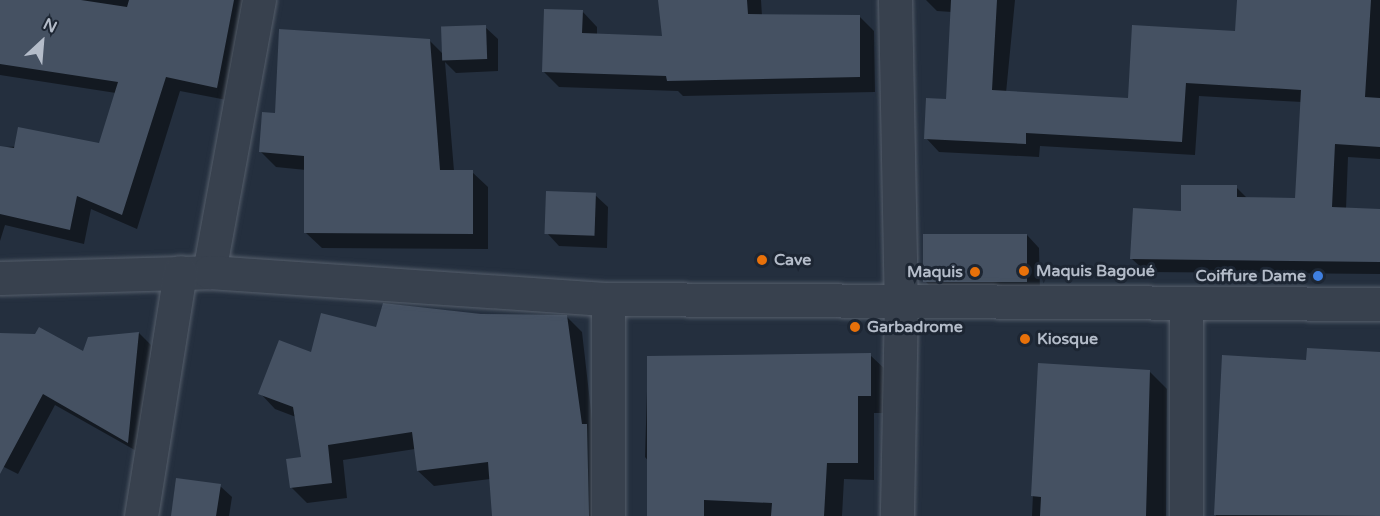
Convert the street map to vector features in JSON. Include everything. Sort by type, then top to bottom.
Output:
[{"type":"street","points":[[141,516],[259,0]]},
{"type":"street","points":[[895,0],[901,302],[897,516]]},
{"type":"street","points":[[0,278],[195,272],[608,299],[1380,304]]},
{"type":"street","points":[[608,299],[608,516]]},
{"type":"street","points":[[1186,303],[1186,516]]},
{"type":"building","points":[[0,0],[81,0],[127,7],[129,0],[234,0],[217,88],[166,77],[122,215],[77,196],[70,230],[0,214],[0,146],[14,148],[18,127],[99,143],[118,82],[0,64]]},
{"type":"building","points":[[658,0],[747,0],[748,14],[860,15],[860,77],[667,81],[666,76],[542,72],[544,9],[583,10],[582,33],[662,36]]},
{"type":"building","points":[[951,0],[997,0],[992,90],[1128,98],[1132,25],[1235,31],[1237,0],[1371,0],[1365,97],[1380,98],[1380,147],[1335,144],[1332,207],[1380,209],[1380,262],[1130,259],[1133,208],[1181,211],[1181,185],[1237,185],[1237,197],[1295,198],[1301,90],[1186,83],[1182,142],[1026,133],[1026,144],[924,139],[926,98],[946,99]]},
{"type":"building","points":[[486,25],[487,59],[442,61],[441,27]]},
{"type":"building","points":[[279,29],[430,39],[440,170],[473,170],[473,234],[304,233],[304,156],[259,152],[262,112],[275,113]]},
{"type":"building","points":[[546,191],[596,193],[594,236],[544,234]]},
{"type":"building","points":[[923,234],[1027,234],[1027,282],[923,282]]},
{"type":"building","points":[[383,303],[481,314],[567,315],[582,424],[587,424],[589,516],[492,516],[488,462],[417,471],[412,432],[328,445],[332,483],[290,488],[286,459],[301,457],[293,407],[258,394],[279,340],[311,352],[321,313],[376,327]]},
{"type":"building","points":[[39,327],[83,351],[88,337],[139,332],[128,443],[43,394],[0,474],[0,333],[35,334]]},
{"type":"building","points":[[1307,348],[1380,352],[1380,516],[1214,515],[1222,355],[1306,360]]},
{"type":"building","points":[[871,353],[871,396],[858,396],[858,463],[827,463],[824,516],[771,516],[772,503],[704,500],[704,516],[647,516],[647,356]]},
{"type":"building","points":[[1038,363],[1150,370],[1146,516],[1040,516],[1041,497],[1031,496]]},
{"type":"building","points":[[176,478],[221,484],[216,516],[171,516]]},
{"type":"place","name":"Cave","points":[[762,260]]},
{"type":"place","name":"Maquis Bagoué","points":[[1024,271]]},
{"type":"place","name":"Maquis","points":[[975,272]]},
{"type":"place","name":"Coiffure Dame","points":[[1318,276]]},
{"type":"place","name":"Garbadrome","points":[[855,327]]},
{"type":"place","name":"Kiosque","points":[[1025,339]]}]
